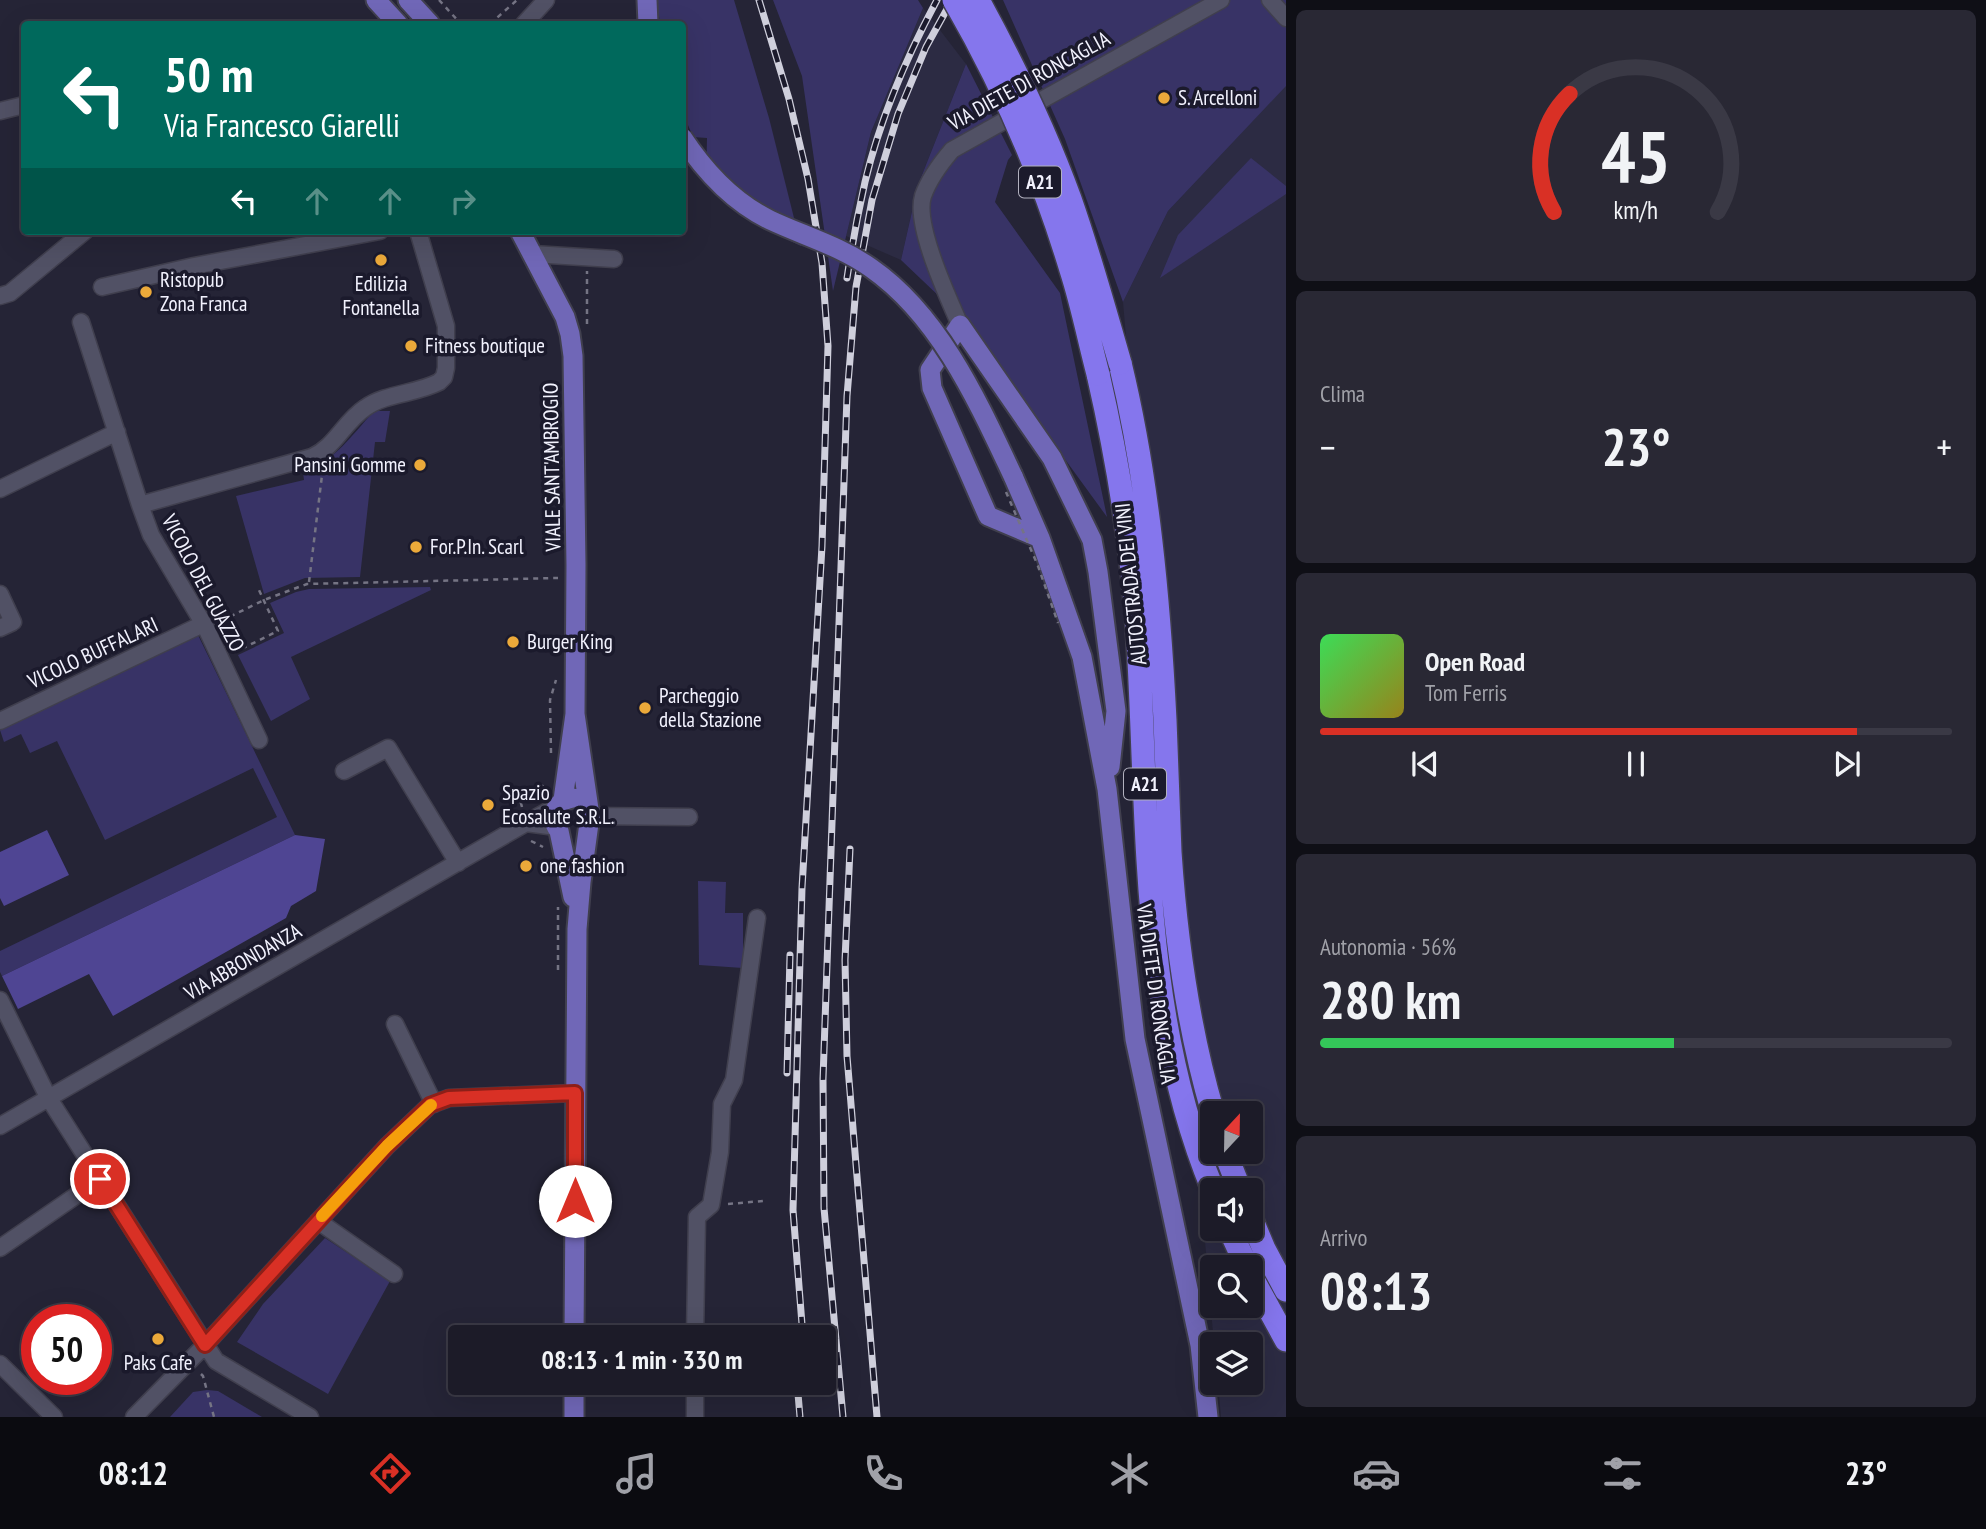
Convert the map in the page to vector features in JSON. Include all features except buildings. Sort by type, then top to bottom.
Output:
[{"type":"highway","name":"AUTOSTRADA DEI VINI","points":[[954,0],[1005,99],[1051,209],[1072,271],[1110,427],[1129,545],[1137,623],[1147,850],[1158,975],[1184,1103],[1208,1178]]},
{"type":"highway","name":"AUTOSTRADA DEI VINI","points":[[978,0],[1021,83],[1070,200],[1092,266],[1129,399],[1140,463],[1157,612],[1165,718],[1170,853],[1178,944],[1192,1029],[1210,1101]]},
{"type":"highway","points":[[1261,1241],[1286,1290]]},
{"type":"highway","points":[[1263,1298],[1286,1340]]},
{"type":"main road","points":[[376,0],[395,21]]},
{"type":"main road","points":[[408,0],[427,21]]},
{"type":"main road","points":[[647,0],[648,21]]},
{"type":"main road","name":"VIA DIETE DI RONCAGLIA","points":[[686,142],[723,188],[743,204],[770,220],[828,244],[869,266],[886,279],[920,312],[942,343],[990,429],[1064,621],[1082,657],[1107,789],[1135,1039],[1200,1345],[1208,1417]]},
{"type":"main road","name":"VIALE SANT'AMBROGIO","points":[[522,235],[565,317],[573,356],[575,714],[589,816],[577,929],[574,1325]]},
{"type":"main road","points":[[1031,534],[988,516],[932,388],[930,370],[960,325],[1052,458],[1092,540],[1116,711],[1107,789]]},
{"type":"main road","name":"VIALE SANT'AMBROGIO","points":[[575,714],[560,803],[553,816],[570,882],[577,929]]},
{"type":"main road","points":[[557,829],[569,835],[581,833],[589,816],[580,800],[574,798],[560,803]]},
{"type":"main road","points":[[573,1415],[574,1395]]},
{"type":"street","points":[[408,0],[437,21]]},
{"type":"street","points":[[527,21],[546,0]]},
{"type":"street","name":"VIA DIETE DI RONCAGLIA","points":[[960,325],[933,264],[923,217],[922,198],[937,168],[952,150],[1221,0]]},
{"type":"street","points":[[1270,0],[1286,18]]},
{"type":"street","points":[[0,111],[21,106]]},
{"type":"street","points":[[0,296],[10,293],[80,235]]},
{"type":"street","points":[[102,287],[312,237],[335,235]]},
{"type":"street","points":[[140,505],[317,455],[332,444],[367,406],[432,386],[444,377],[446,326],[419,235]]},
{"type":"street","points":[[533,254],[614,258]]},
{"type":"street","name":"VICOLO DEL GUAZZO","points":[[81,322],[151,534],[204,626],[259,740]]},
{"type":"street","points":[[0,489],[117,432]]},
{"type":"street","points":[[0,594],[13,622],[0,628]]},
{"type":"street","name":"VICOLO BUFFALARI","points":[[0,720],[204,626]]},
{"type":"street","points":[[344,771],[388,748],[458,863]]},
{"type":"street","name":"VIA ABBONDANZA","points":[[0,1126],[560,803]]},
{"type":"street","points":[[589,816],[689,817]]},
{"type":"street","points":[[526,823],[557,829]]},
{"type":"street","points":[[695,1325],[697,1217],[711,1205],[720,1152],[722,1104],[734,1080],[757,918]]},
{"type":"street","points":[[0,1000],[48,1097],[216,1361],[310,1417]]},
{"type":"street","points":[[394,1024],[434,1104]]},
{"type":"street","points":[[134,1417],[205,1345],[387,1146],[434,1104],[449,1098],[575,1093]]},
{"type":"street","points":[[0,1248],[100,1179]]},
{"type":"street","points":[[318,1221],[394,1274]]},
{"type":"street","points":[[0,1364],[54,1417]]},
{"type":"street","points":[[695,1395],[695,1417]]},
{"type":"path","points":[[439,0],[457,21]]},
{"type":"path","points":[[494,21],[517,0]]},
{"type":"path","points":[[309,584],[324,468],[317,455]]},
{"type":"path","points":[[1001,483],[1031,534],[1038,566],[1064,621]]},
{"type":"path","points":[[204,626],[294,587],[309,584],[558,578]]},
{"type":"path","points":[[230,642],[235,652],[278,631],[258,588]]},
{"type":"path","points":[[188,1362],[203,1376],[214,1417]]},
{"type":"shaded area","points":[[657,0],[734,0],[769,118],[801,246],[750,221],[706,182],[707,138],[693,137],[686,120],[686,21],[660,21]]},
{"type":"shaded area","points":[[773,0],[918,0],[923,8],[871,132],[833,291],[802,76]]},
{"type":"shaded area","points":[[1003,0],[1286,0],[1286,86],[1168,211],[1123,302],[1065,139]]},
{"type":"shaded area","points":[[923,8],[966,64],[918,185],[901,260],[846,236],[871,132]]},
{"type":"shaded area","points":[[966,64],[1012,155],[995,202],[1060,293],[1107,517],[963,319],[901,260],[918,185]]},
{"type":"shaded area","points":[[1286,85],[1286,1417],[1221,1417],[1219,1395],[1263,1395],[1263,1332],[1213,1332],[1212,1318],[1263,1318],[1263,1255],[1206,1255],[1205,1241],[1263,1241],[1263,1178],[1200,1178],[1200,1184],[1123,302],[1168,211]]},
{"type":"shaded area","points":[[1251,158],[1286,186],[1286,194],[1160,278],[1178,235]]},
{"type":"shaded area","points":[[374,411],[390,411],[385,442],[375,442],[360,577],[305,578],[264,594],[236,496],[304,480],[303,472],[334,454]]},
{"type":"shaded area","points":[[430,587],[431,590],[291,657],[310,699],[271,721],[238,655],[284,633],[270,603],[309,589]]},
{"type":"shaded area","points":[[198,635],[295,835],[2,976],[0,951],[277,817],[253,768],[105,840],[57,741],[30,753],[21,734],[4,742],[0,730]]},
{"type":"shaded area","points":[[47,830],[69,875],[4,906],[0,898],[0,852]]},
{"type":"shaded area","points":[[295,835],[325,839],[316,891],[291,906],[286,918],[113,1016],[89,974],[18,1009],[2,976]]},
{"type":"shaded area","points":[[698,881],[726,882],[725,913],[743,913],[743,968],[699,965]]},
{"type":"shaded area","points":[[325,1238],[390,1281],[328,1394],[237,1342],[263,1304]]},
{"type":"shaded area","points":[[218,1391],[262,1417],[170,1417],[193,1392]]},
{"type":"railway","points":[[759,0],[789,99],[808,179],[822,263],[828,346],[822,546],[802,888],[793,1210],[802,1325]]},
{"type":"railway","points":[[847,278],[862,194],[878,135],[915,43],[937,0]]},
{"type":"railway","points":[[843,1417],[824,1208],[823,1079],[847,396],[856,287],[872,200],[898,114],[926,47],[952,0]]},
{"type":"railway","points":[[850,849],[845,960],[847,1056],[877,1417]]},
{"type":"railway","points":[[787,1073],[790,955]]},
{"type":"railway","points":[[798,1395],[800,1417]]},
{"type":"slow traffic","points":[[322,1216],[387,1146],[431,1105]]},
{"type":"place","name":"S. Arcelloni","points":[[1164,98]]},
{"type":"place","name":"Edilizia Fontanella","points":[[381,260]]},
{"type":"place","name":"Ristopub Zona Franca","points":[[146,292]]},
{"type":"place","name":"Fitness boutique","points":[[411,346]]},
{"type":"place","name":"Pansini Gomme","points":[[420,465]]},
{"type":"place","name":"For.P.In. Scarl","points":[[416,547]]},
{"type":"place","name":"Burger King","points":[[513,642]]},
{"type":"place","name":"Parcheggio della Stazione","points":[[645,708]]},
{"type":"place","name":"Spazio Ecosalute S.R.L.","points":[[488,805]]},
{"type":"place","name":"one fashion","points":[[526,866]]},
{"type":"place","name":"Paks Cafe","points":[[158,1339]]},
{"type":"route","points":[[100,1179],[205,1345],[387,1146],[430,1105],[449,1098],[575,1093],[575,1201]]}]
